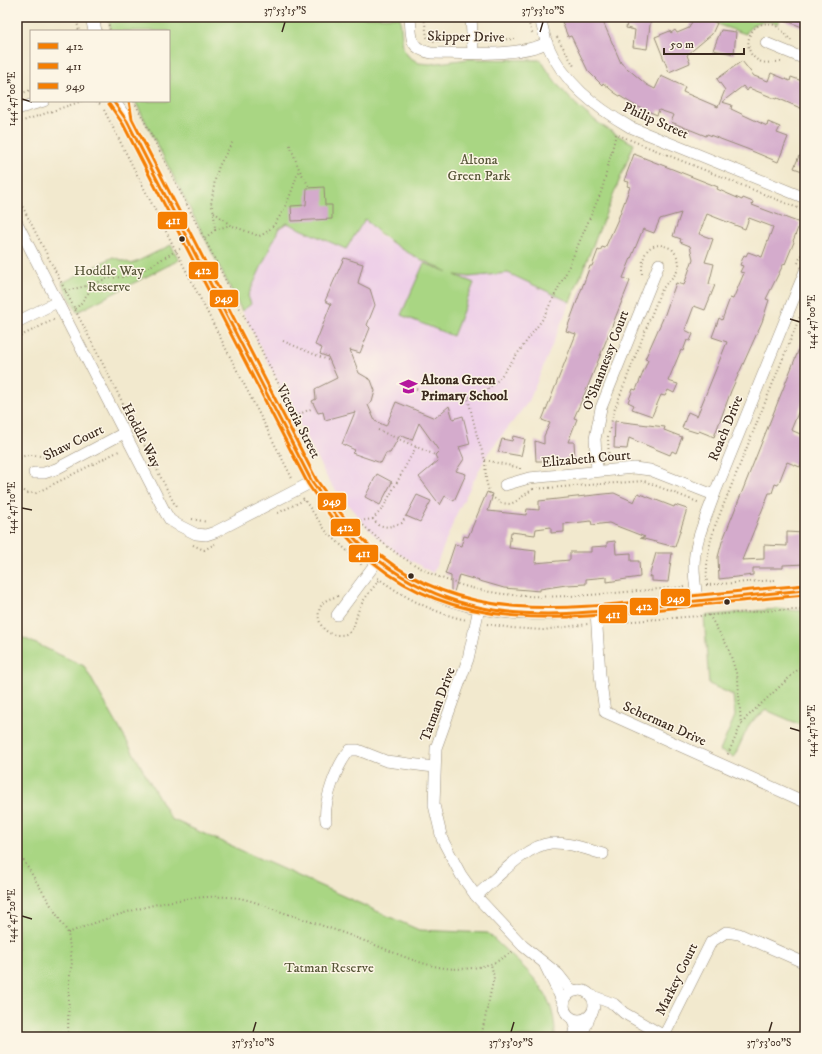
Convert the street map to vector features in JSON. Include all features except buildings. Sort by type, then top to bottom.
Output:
[{"type":"street","name":"Skipper Drive","points":[[410,17],[412,42],[421,51],[430,53],[511,52],[532,49],[547,43]]},
{"type":"street","points":[[471,17],[473,52]]},
{"type":"street","name":"Philip Street","points":[[540,17],[547,43],[559,66],[580,92],[603,112],[630,127],[805,198]]},
{"type":"street","points":[[766,43],[805,59]]},
{"type":"street","points":[[17,109],[41,102]]},
{"type":"street","name":"Victoria Street","points":[[124,102],[127,121],[312,482],[343,527],[378,560],[417,586],[456,602],[500,612],[597,617],[697,601],[805,590]]},
{"type":"street","name":"Victoria Street","points":[[108,103],[127,121]]},
{"type":"street","name":"Hoddle Way","points":[[17,224],[124,434],[170,520],[196,534],[206,535],[215,532],[312,482]]},
{"type":"street","name":"O'Shannessy Court","points":[[597,471],[595,439],[601,408],[659,264]]},
{"type":"street","name":"Roach Drive","points":[[697,601],[702,586],[694,567],[696,549],[714,495],[805,271]]},
{"type":"street","points":[[17,322],[57,302]]},
{"type":"street","name":"Shaw Court","points":[[34,473],[44,473],[56,469],[124,434]]},
{"type":"street","name":"Elizabeth Court","points":[[506,485],[529,478],[634,468],[650,470],[714,495]]},
{"type":"street","points":[[337,615],[378,560]]},
{"type":"street","name":"Victoria Street","points":[[788,592],[805,596]]},
{"type":"street","name":"Tatman Drive","points":[[479,608],[468,659],[436,748],[434,767],[434,806],[442,839],[461,875],[476,896],[523,946],[558,974],[569,988],[576,991]]},
{"type":"street","name":"Scherman Drive","points":[[597,617],[600,675],[605,712],[805,802]]},
{"type":"street","points":[[326,821],[326,803],[340,767],[350,750],[358,750],[386,761],[434,767]]},
{"type":"street","points":[[476,896],[516,861],[533,849],[550,843],[573,845],[603,854]]},
{"type":"street","name":"Markey Court","points":[[665,1036],[711,942],[726,932],[739,934],[805,963]]},
{"type":"street","name":"Tatman Drive","points":[[545,965],[564,1004]]},
{"type":"street","points":[[573,1037],[575,1027],[573,1020],[566,1012],[564,1004],[567,996],[576,991],[586,992],[614,1004],[624,1013],[665,1036]]},
{"type":"street","points":[[581,1037],[592,1014],[593,999],[590,995]]},
{"type":"street","points":[[573,1020],[579,1021],[606,1009],[624,1013]]},
{"type":"path","points":[[76,17],[79,30]]},
{"type":"path","points":[[107,17],[110,30]]},
{"type":"path","points":[[666,17],[679,17]]},
{"type":"path","points":[[556,35],[574,67]]},
{"type":"path","points":[[17,95],[30,90]]},
{"type":"path","points":[[17,123],[79,102]]},
{"type":"path","points":[[135,102],[295,416]]},
{"type":"path","points":[[108,103],[175,251],[297,489],[326,531],[347,553],[388,586],[418,603],[461,619],[512,628],[544,630],[597,617]]},
{"type":"path","points":[[405,384],[440,400],[448,401],[468,398],[486,390],[499,379],[542,320],[565,275],[602,190],[616,134],[805,211]]},
{"type":"path","points":[[215,230],[214,212],[211,204],[215,180],[219,166],[233,141]]},
{"type":"path","points":[[290,145],[299,169],[310,188]]},
{"type":"path","points":[[214,212],[230,225],[259,236],[266,234],[275,224],[290,195],[299,169]]},
{"type":"path","points":[[17,196],[180,513]]},
{"type":"path","points":[[205,238],[215,230],[230,225]]},
{"type":"path","points":[[65,291],[96,284],[109,278],[137,273],[159,262],[175,251],[190,245]]},
{"type":"path","points":[[75,309],[80,306],[96,284]]},
{"type":"path","points":[[702,586],[709,546],[715,526],[805,304]]},
{"type":"path","points":[[283,341],[330,361]]},
{"type":"path","points":[[468,398],[477,436],[485,460]]},
{"type":"path","points":[[284,427],[292,423],[295,416],[313,408]]},
{"type":"path","points":[[378,430],[435,455]]},
{"type":"path","points":[[416,447],[383,508],[373,519],[359,521],[392,551],[441,579],[489,592],[515,596],[545,597],[782,580]]},
{"type":"path","points":[[17,487],[28,494],[36,493],[121,450]]},
{"type":"path","points":[[17,461],[24,455],[32,454],[51,458],[57,457]]},
{"type":"path","points":[[373,519],[378,525],[388,527],[402,523],[406,516]]},
{"type":"path","points":[[190,518],[204,523],[213,520]]},
{"type":"path","points":[[619,622],[777,610],[805,610]]},
{"type":"path","points":[[709,615],[725,642],[734,663],[738,678],[741,725]]},
{"type":"path","points":[[727,757],[741,725],[747,717],[805,663]]},
{"type":"path","points":[[17,850],[68,933],[72,963],[66,1023],[68,1037]]},
{"type":"path","points":[[68,933],[97,922],[202,896],[240,898],[363,940],[426,966],[448,969],[468,968],[491,964],[523,946]]},
{"type":"path","points":[[481,1037],[494,977],[491,964]]},
{"type":"shaded area","name":"Altona Green Primary School","points":[[365,219],[382,237],[423,261],[454,275],[469,277],[508,273],[570,302],[529,401],[488,453],[457,513],[433,573],[403,556],[373,534],[337,492],[326,476],[242,311],[247,308],[248,296],[279,228],[287,223],[346,249]]},
{"type":"green space","name":"Altona Green Park","points":[[108,17],[400,17],[403,48],[408,56],[419,63],[430,64],[468,59],[541,60],[560,87],[581,109],[606,128],[634,144],[570,302],[508,273],[469,277],[455,275],[474,283],[453,336],[401,315],[424,263],[448,272],[424,261],[394,244],[384,237],[365,219],[346,249],[287,223],[279,228],[248,296],[251,304],[242,311],[136,102],[170,102],[170,30],[111,30]]},
{"type":"green space","points":[[705,17],[781,17],[778,24],[773,22],[759,22],[752,26],[746,34],[722,26]]},
{"type":"green space","name":"Hoddle Way Reserve","points":[[171,245],[179,260],[77,312],[62,283],[113,257],[132,264]]},
{"type":"green space","points":[[777,609],[805,611],[805,721],[803,726],[766,710],[750,723],[734,757],[720,751],[735,716],[733,695],[709,684],[704,616]]},
{"type":"green space","name":"Tatman Reserve","points":[[17,635],[84,666],[171,819],[419,930],[488,933],[524,967],[543,990],[554,1019],[555,1037],[17,1037]]},
{"type":"transit line","name":"412","points":[[114,102],[127,121],[312,482],[359,543],[389,568],[422,587],[446,598],[493,610],[516,613],[564,614],[805,590]]},
{"type":"transit line","name":"949","points":[[129,102],[132,119],[316,479],[354,530],[381,556],[413,577],[446,592],[481,602],[516,606],[552,608],[589,606],[805,585]]},
{"type":"transit line","name":"411","points":[[109,104],[123,124],[308,484],[346,536],[374,563],[406,585],[440,600],[475,610],[512,616],[588,616],[805,595]]},
{"type":"place","name":"Altona Green Primary School","points":[[408,387]]}]
